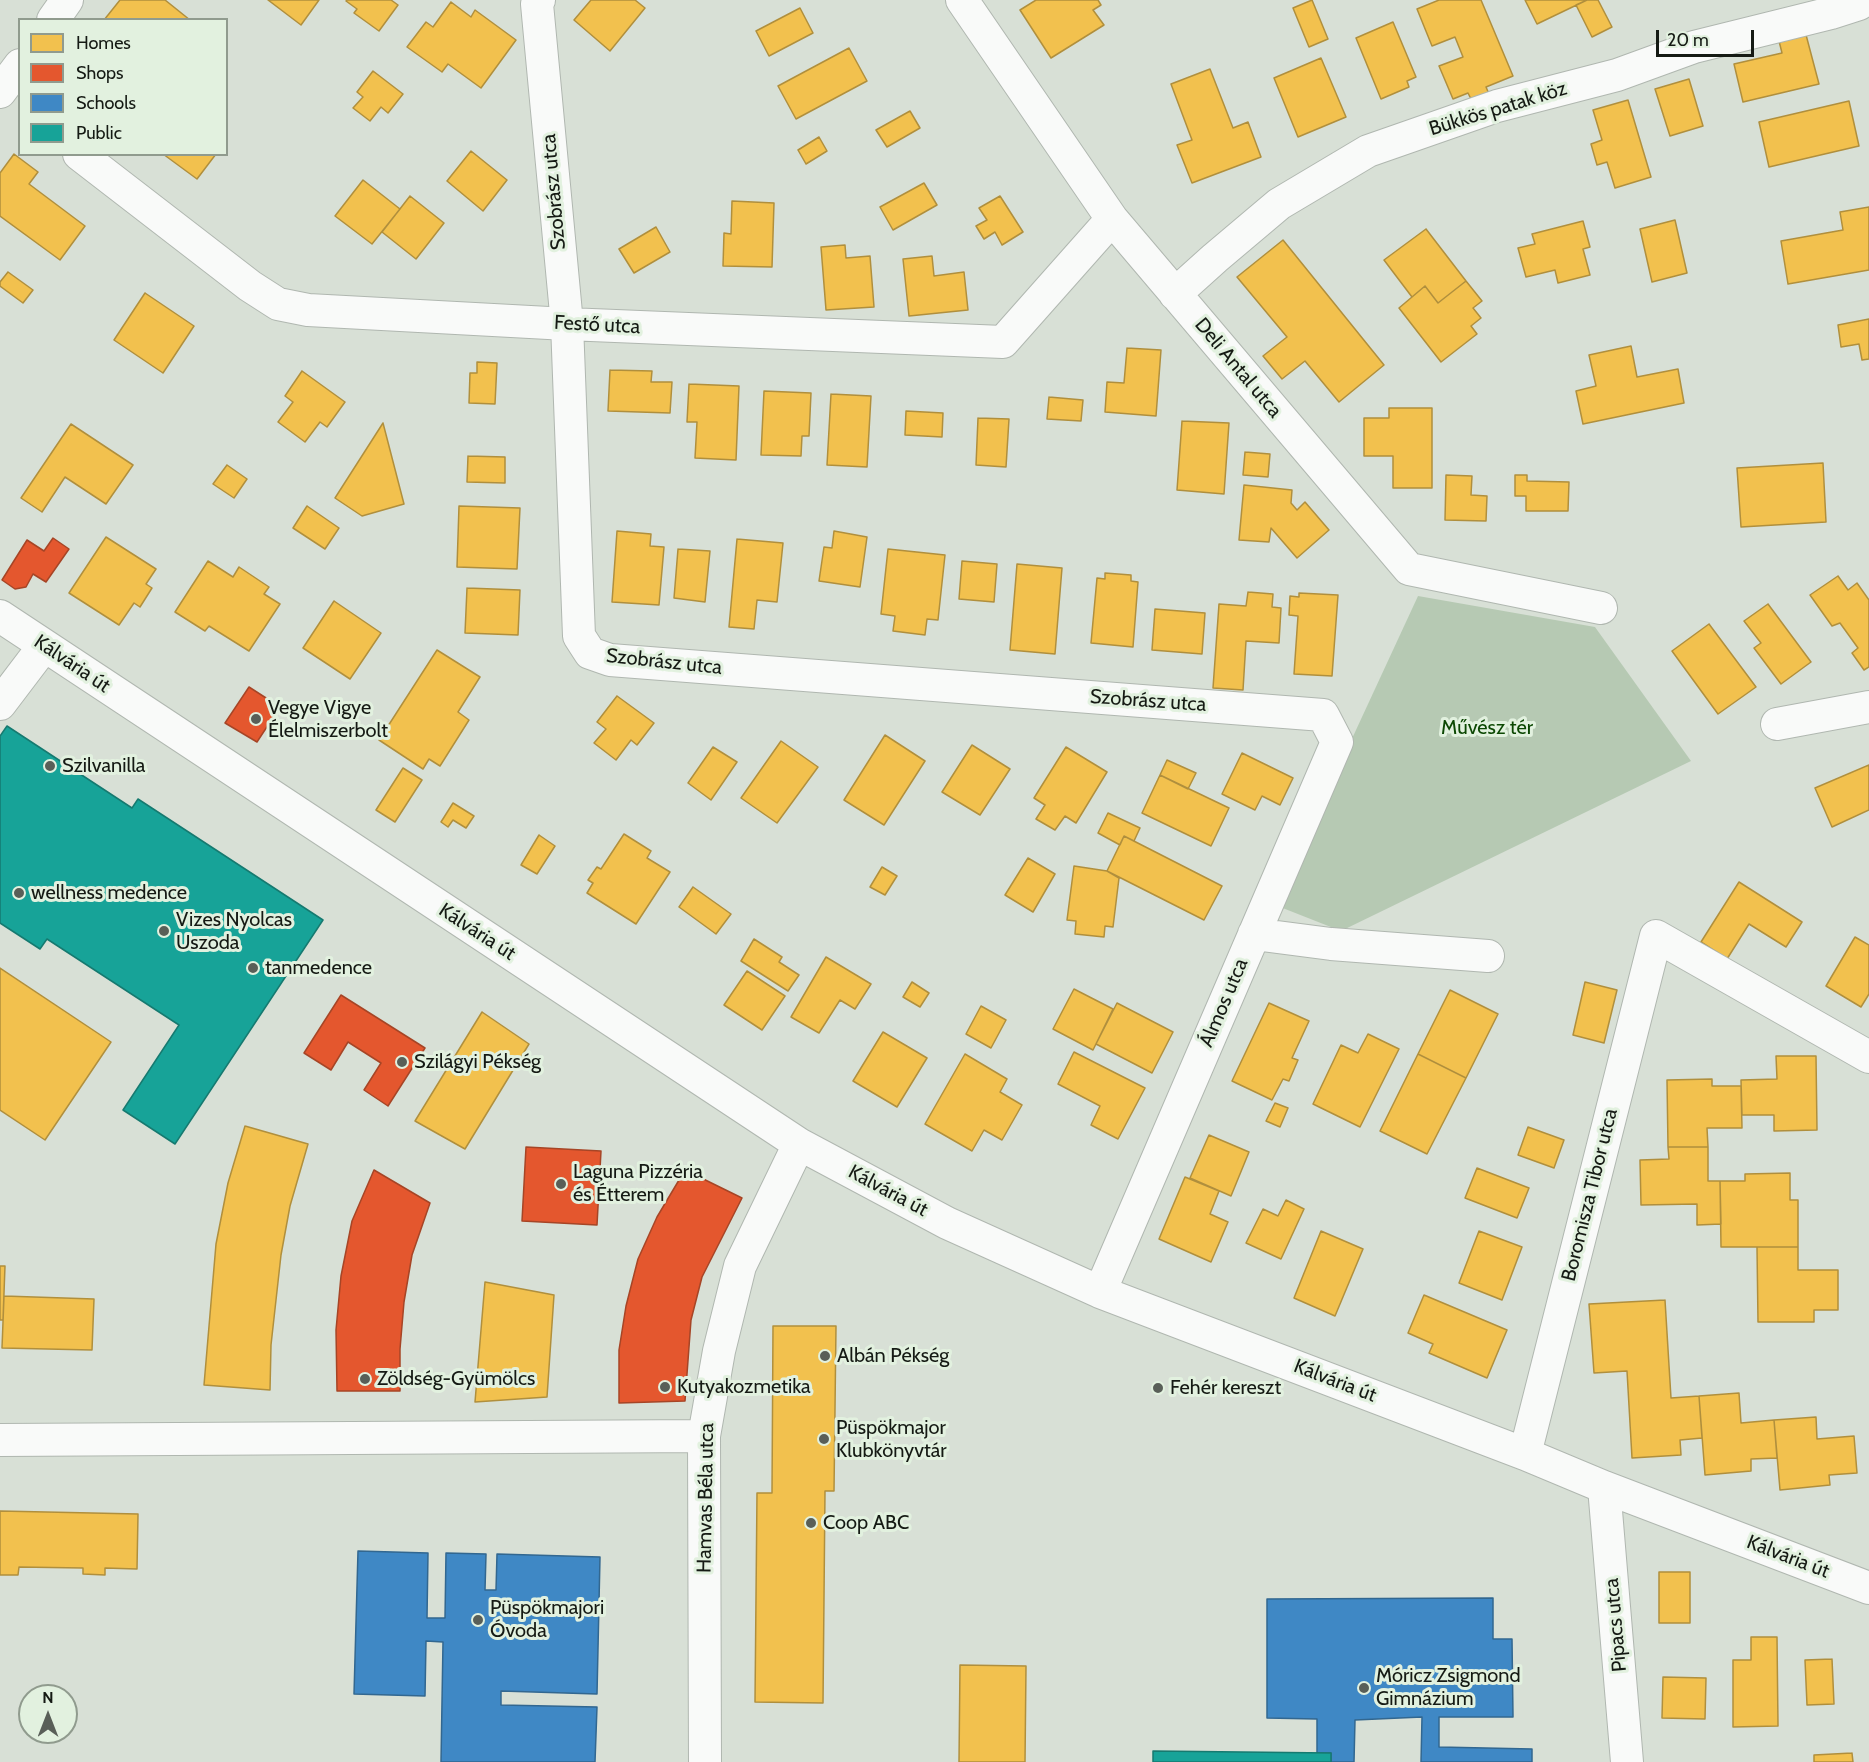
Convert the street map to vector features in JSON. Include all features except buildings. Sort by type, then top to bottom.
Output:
[{"type":"street","points":[[54,18],[67,0]]},
{"type":"street","name":"Deli Antal utca","points":[[962,0],[1112,219],[1409,569],[1601,608]]},
{"type":"street","name":"Szobrász utca","points":[[536,1],[567,324],[579,636],[590,652],[610,660],[1323,715]]},
{"type":"street","name":"Bükkös patak köz","points":[[1175,294],[1279,204],[1368,151],[1497,106],[1617,75],[1694,47],[1859,4]]},
{"type":"street","points":[[18,68],[0,93],[18,107]]},
{"type":"street","name":"Festő utca","points":[[82,156],[250,286],[278,304],[308,310],[567,324],[1003,342],[1112,219]]},
{"type":"street","name":"Kálvária út","points":[[0,616],[799,1144],[947,1222],[1100,1292],[1869,1588]]},
{"type":"street","points":[[0,704],[44,646]]},
{"type":"street","points":[[1777,724],[1869,708]]},
{"type":"street","name":"Álmos utca","points":[[1100,1292],[1337,742],[1323,715]]},
{"type":"street","points":[[1254,934],[1331,944],[1488,957]]},
{"type":"street","name":"Boromisza Tibor utca","points":[[1525,1454],[1656,936],[1869,1057]]},
{"type":"street","name":"Hamvas Béla utca","points":[[705,1762],[704,1436],[719,1351],[740,1266],[799,1144]]},
{"type":"street","points":[[0,1440],[704,1436]]},
{"type":"street","name":"Pipacs utca","points":[[1605,1487],[1627,1762]]},
{"type":"green space","name":"Művész tér","points":[[1418,596],[1595,627],[1691,761],[1341,931],[1275,905]]},
{"type":"place","name":"Vegye Vigye Élelmiszerbolt","points":[[256,719]]},
{"type":"place","name":"Szilvanilla","points":[[50,766]]},
{"type":"place","name":"wellness medence","points":[[19,893]]},
{"type":"place","name":"Vizes Nyolcas Uszoda","points":[[164,931]]},
{"type":"place","name":"tanmedence","points":[[253,968]]},
{"type":"place","name":"Szilágyi Pékség","points":[[402,1062]]},
{"type":"place","name":"Laguna Pizzéria és Étterem","points":[[561,1184]]},
{"type":"place","name":"Albán Pékség","points":[[825,1356]]},
{"type":"place","name":"Zöldség-Gyümölcs","points":[[365,1379]]},
{"type":"place","name":"Kutyakozmetika","points":[[665,1387]]},
{"type":"place","name":"Fehér kereszt","points":[[1158,1388]]},
{"type":"place","name":"Püspökmajor Klubkönyvtár","points":[[824,1439]]},
{"type":"place","name":"Coop ABC","points":[[811,1523]]},
{"type":"place","name":"Püspökmajori Óvoda","points":[[478,1620]]},
{"type":"place","name":"Móricz Zsigmond Gimnázium","points":[[1364,1688]]}]
